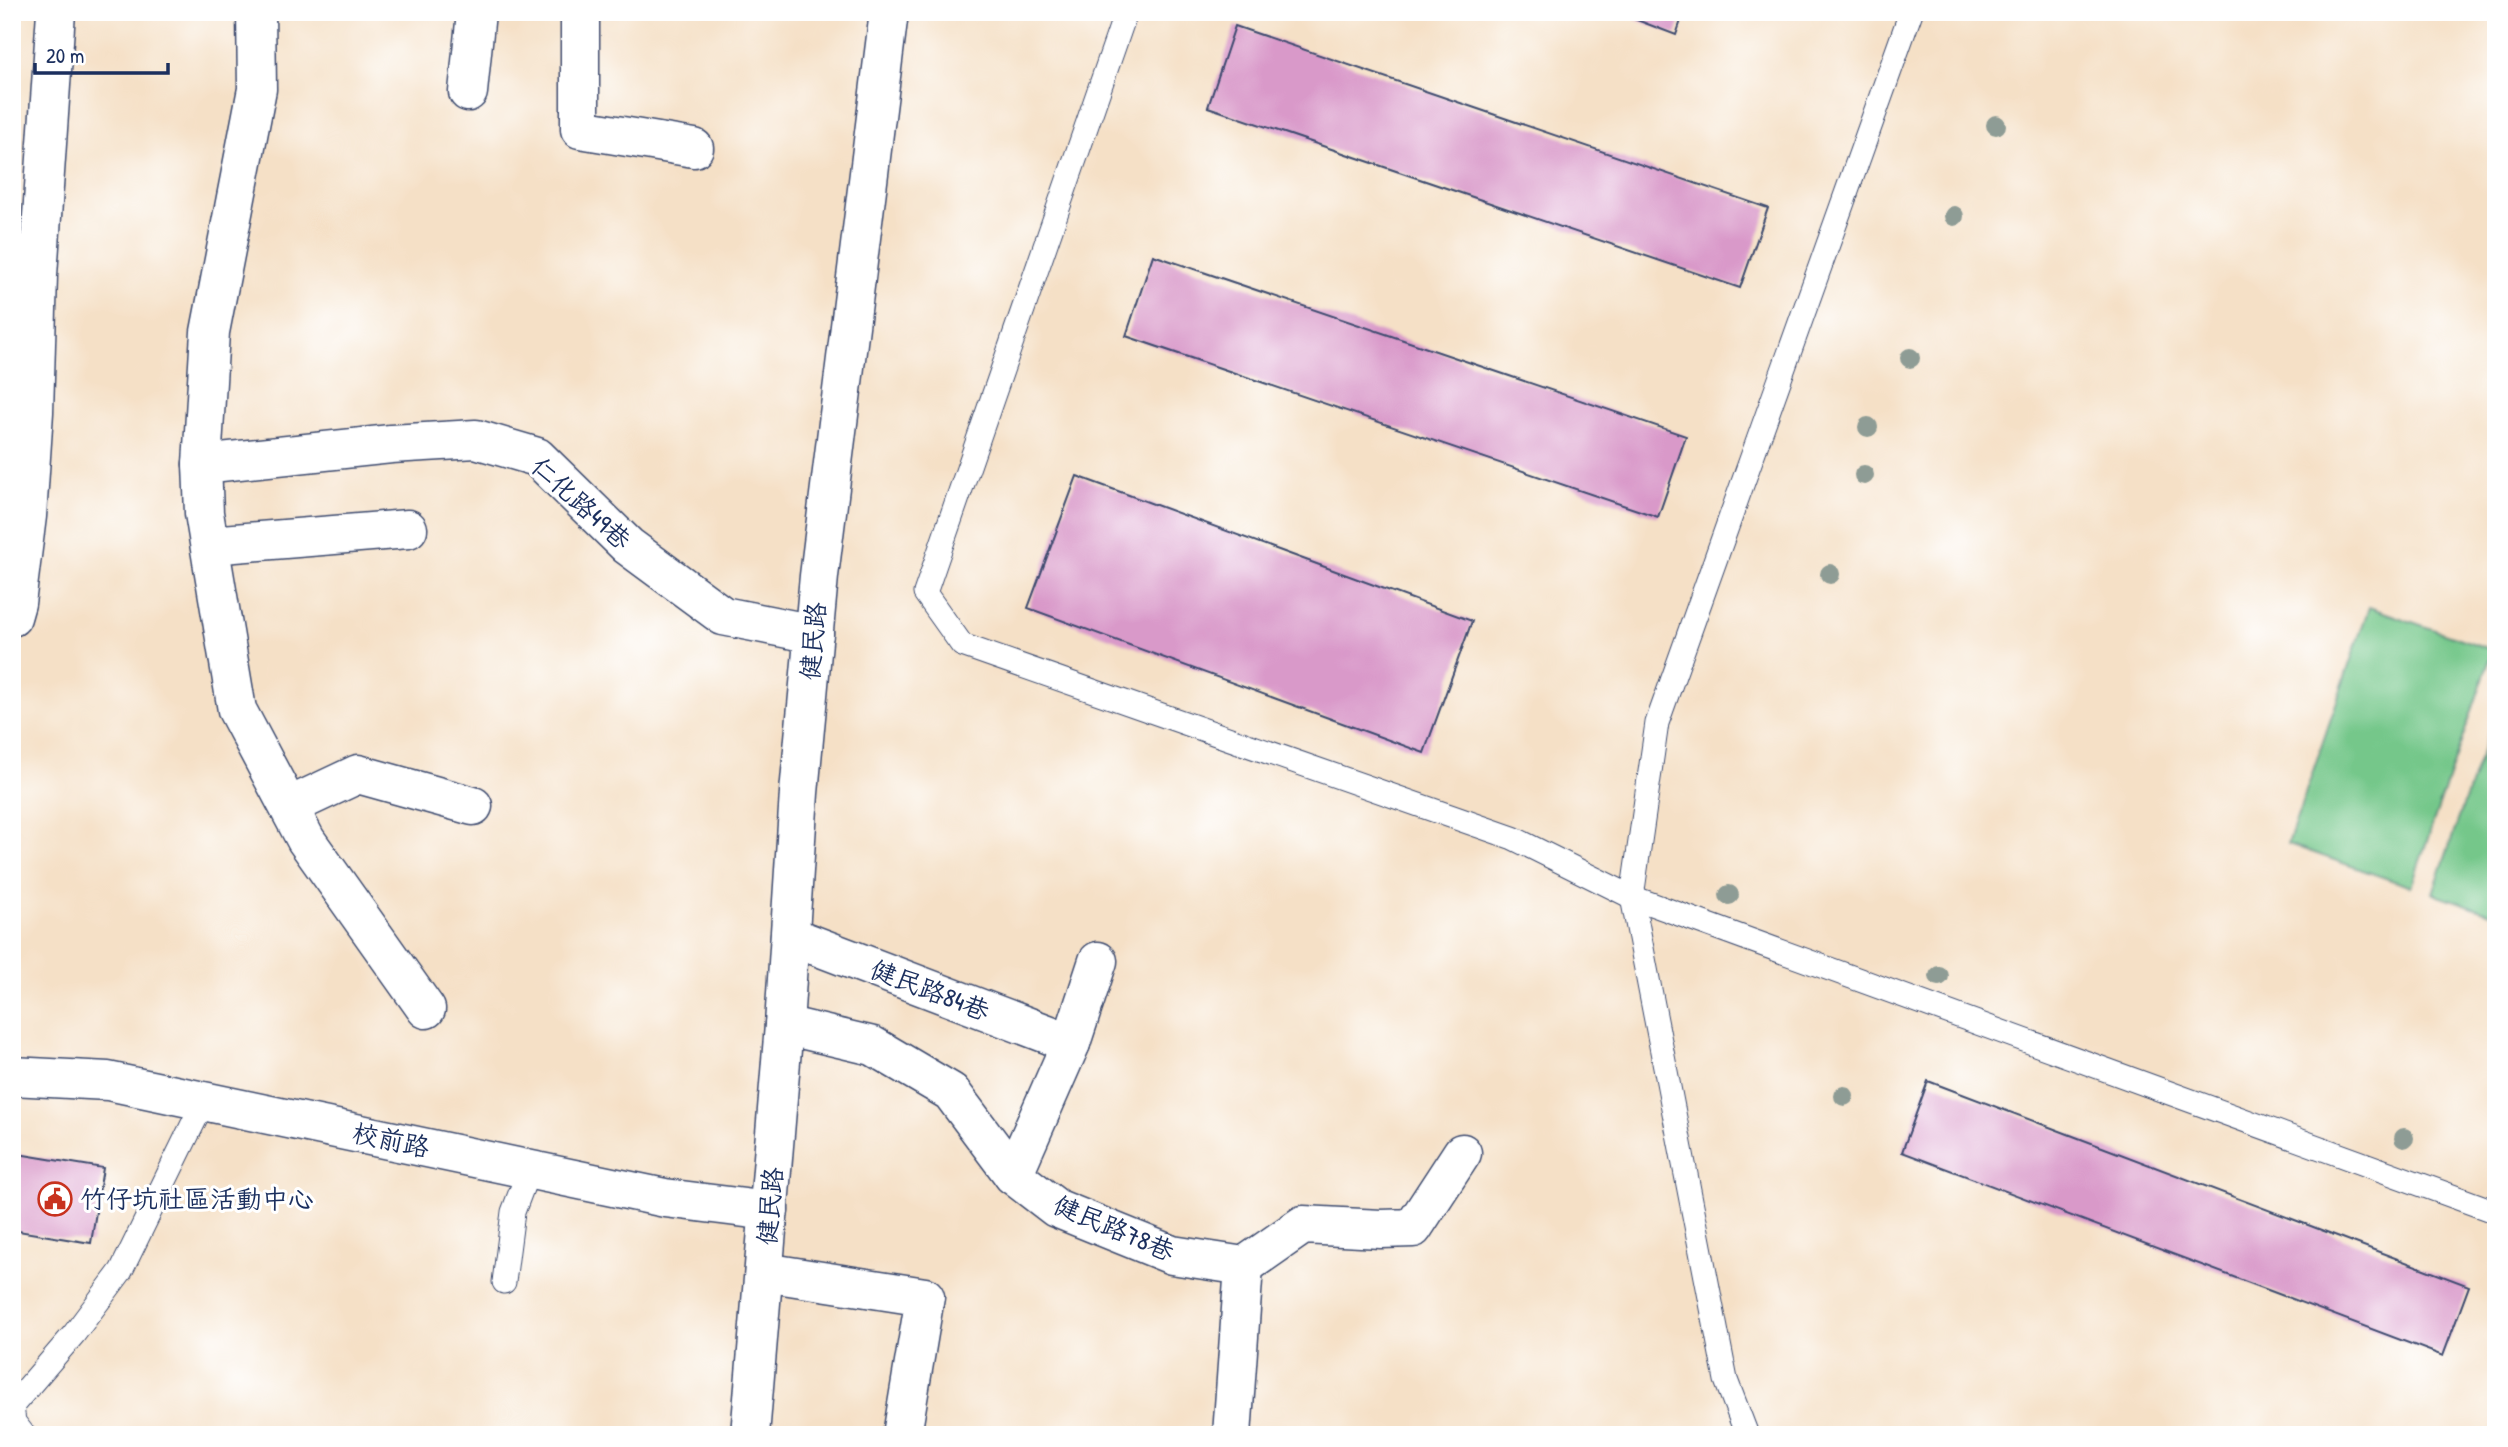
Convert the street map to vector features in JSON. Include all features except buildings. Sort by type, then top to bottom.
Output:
[{"type":"street","points":[[12,617],[27,516],[42,207],[56,12]]},
{"type":"street","points":[[256,12],[257,89],[210,332],[202,464],[204,513],[237,710],[306,840],[426,1009]]},
{"type":"street","points":[[468,92],[476,12]]},
{"type":"street","points":[[580,12],[580,129],[694,148]]},
{"type":"street","name":"健民路","points":[[750,1435],[784,1026],[799,793],[819,576],[889,12]]},
{"type":"street","name":"仁化路49巷","points":[[202,464],[476,439],[537,457],[628,547],[723,616],[814,634]]},
{"type":"street","points":[[210,545],[408,529]]},
{"type":"street","points":[[290,806],[358,774],[473,806]]},
{"type":"street","name":"健民路84巷","points":[[790,936],[1070,1043]]},
{"type":"street","points":[[1013,1174],[1070,1043],[1098,961]]},
{"type":"street","name":"健民路78巷","points":[[784,1026],[873,1046],[951,1092],[1013,1174],[1056,1208],[1172,1255],[1244,1266]]},
{"type":"street","name":"校前路","points":[[12,1076],[108,1081],[665,1198],[769,1211]]},
{"type":"street","points":[[1232,1435],[1244,1266],[1303,1225],[1413,1228],[1462,1153]]},
{"type":"street","name":"健民路","points":[[764,1272],[925,1297],[902,1435]]},
{"type":"lane","points":[[1126,12],[925,593],[962,645],[1513,838],[1632,897],[2496,1212]]},
{"type":"lane","points":[[1747,1435],[1726,1380],[1632,897],[1657,723],[1911,12]]},
{"type":"lane","points":[[24,1435],[14,1422],[12,1406],[74,1334],[121,1271],[204,1101]]},
{"type":"lane","points":[[504,1282],[513,1212],[529,1170]]},
{"type":"green space","points":[[2369,607],[2493,650],[2411,887],[2288,844]]},
{"type":"green space","points":[[2496,711],[2496,915],[2433,893]]},
{"type":"place","name":"竹仔坑社區活動中心","points":[[55,1199]]}]
